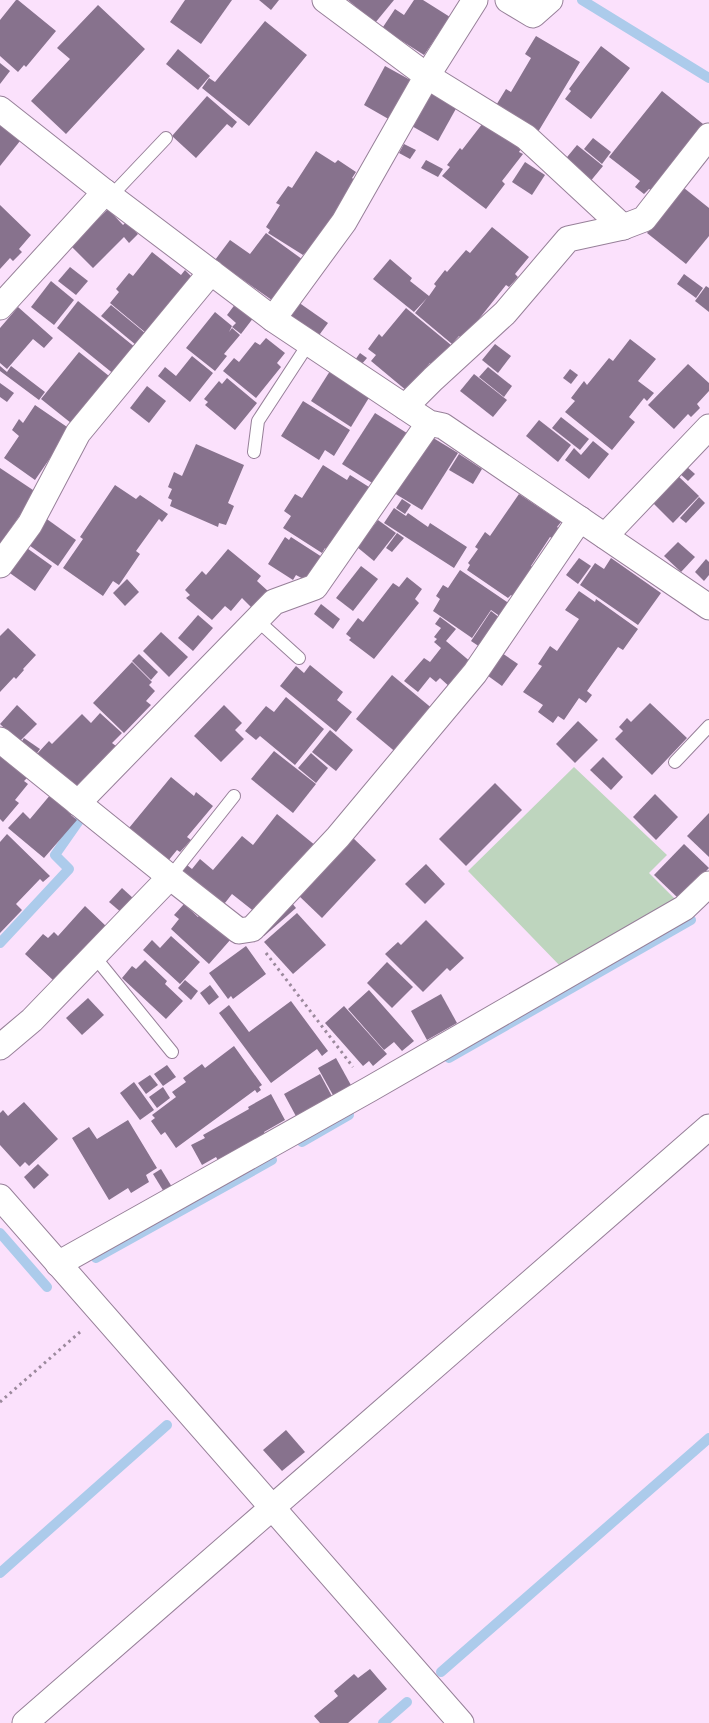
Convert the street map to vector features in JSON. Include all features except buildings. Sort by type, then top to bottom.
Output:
[{"type":"street","points":[[325,0],[427,76],[526,138],[623,227]]},
{"type":"street","points":[[273,319],[344,222],[427,76],[475,0]]},
{"type":"street","points":[[508,0],[533,15],[550,0]]},
{"type":"street","points":[[0,109],[108,194],[273,319],[429,423],[443,426],[709,607]]},
{"type":"street","points":[[406,407],[432,379],[505,313],[568,239],[623,227],[644,220],[709,136]]},
{"type":"street","points":[[0,306],[108,194]]},
{"type":"street","points":[[0,565],[30,524],[78,433],[211,272]]},
{"type":"street","points":[[78,803],[274,602],[315,587],[429,423]]},
{"type":"street","points":[[604,536],[709,427]]},
{"type":"street","points":[[0,740],[239,931],[252,929],[338,837],[475,673],[580,519]]},
{"type":"street","points":[[0,1047],[32,1020],[170,877]]},
{"type":"street","points":[[58,1264],[370,1089],[684,908],[709,884]]},
{"type":"street","points":[[25,1723],[709,1127]]},
{"type":"street","points":[[0,1197],[461,1723]]},
{"type":"lane","points":[[108,194],[166,138]]},
{"type":"lane","points":[[254,452],[258,421],[309,343]]},
{"type":"lane","points":[[256,620],[299,658]]},
{"type":"lane","points":[[675,762],[709,726]]},
{"type":"lane","points":[[170,877],[234,796]]},
{"type":"lane","points":[[94,956],[172,1052]]},
{"type":"path","points":[[248,930],[370,1089]]},
{"type":"path","points":[[0,1402],[101,1313]]},
{"type":"green space","points":[[574,767],[667,855],[649,873],[678,902],[562,968],[468,871]]},
{"type":"waterway","points":[[582,0],[709,78]]},
{"type":"waterway","points":[[0,943],[69,869],[55,855],[83,815]]},
{"type":"waterway","points":[[449,1058],[691,920]]},
{"type":"waterway","points":[[302,1142],[349,1115]]},
{"type":"waterway","points":[[96,1258],[272,1160]]},
{"type":"waterway","points":[[0,1233],[47,1287]]},
{"type":"waterway","points":[[0,1573],[167,1425]]},
{"type":"waterway","points":[[441,1672],[709,1438]]},
{"type":"waterway","points":[[383,1723],[407,1702]]}]
